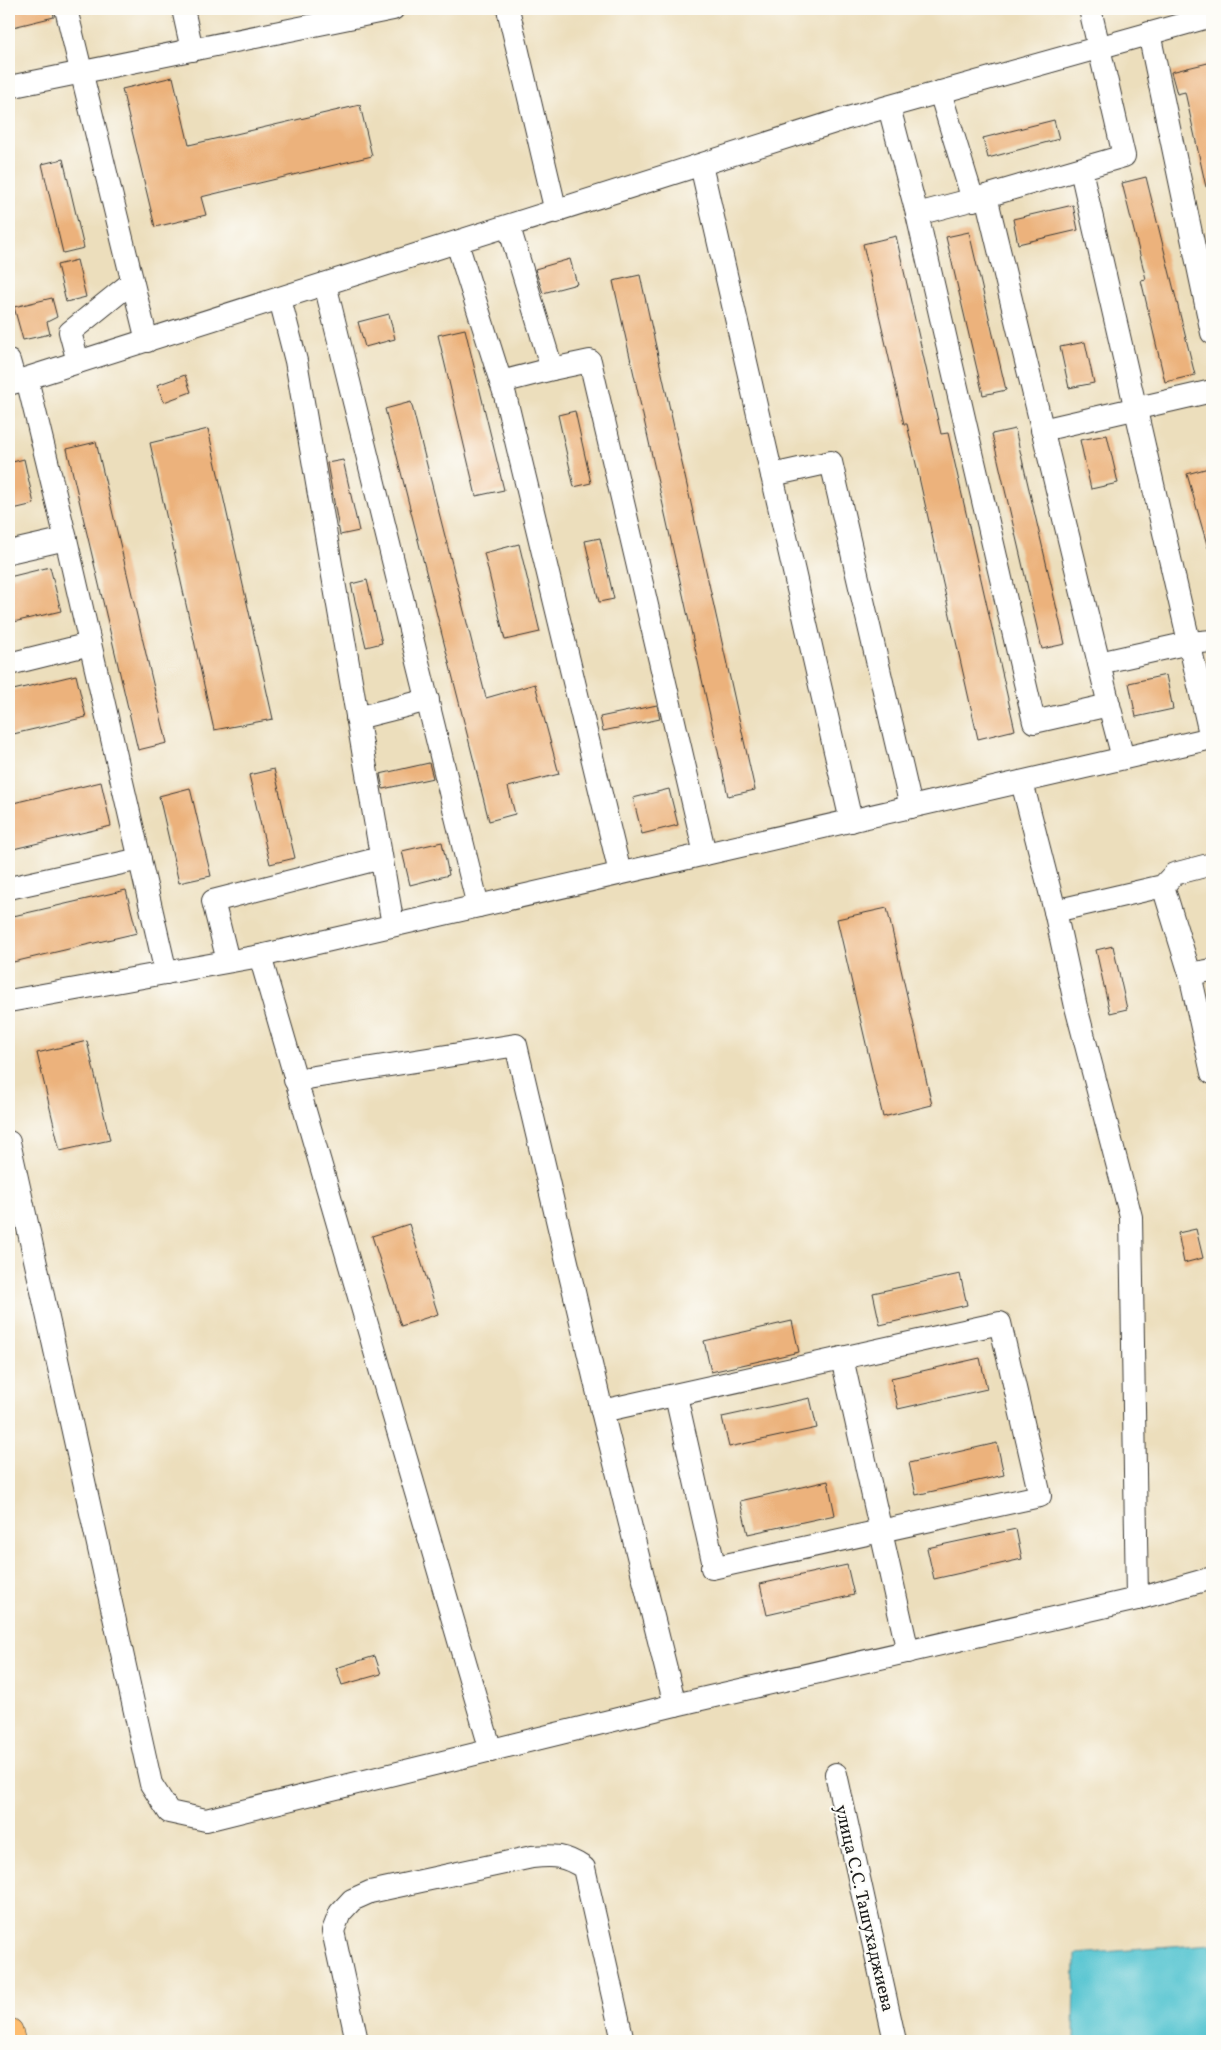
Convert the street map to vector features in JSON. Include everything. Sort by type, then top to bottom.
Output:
[{"type":"main road","points":[[9,2032],[11,2041]]},
{"type":"street","points":[[66,9],[147,341]]},
{"type":"street","points":[[182,9],[192,50]]},
{"type":"street","points":[[9,87],[393,9]]},
{"type":"street","points":[[508,9],[556,212]]},
{"type":"street","points":[[917,214],[1081,170],[1124,156],[1090,9]]},
{"type":"street","points":[[17,382],[889,107],[1212,16]]},
{"type":"street","points":[[1149,33],[1212,333]]},
{"type":"street","points":[[940,92],[979,198],[1042,430],[1123,758]]},
{"type":"street","points":[[889,107],[917,214],[1034,722],[1109,705]]},
{"type":"street","points":[[701,165],[851,821]]},
{"type":"street","points":[[9,1001],[260,956],[1212,738],[1081,170]]},
{"type":"street","points":[[509,227],[552,369]]},
{"type":"street","points":[[456,243],[501,382],[620,873]]},
{"type":"street","points":[[78,362],[70,332],[132,282]]},
{"type":"street","points":[[326,284],[478,906]]},
{"type":"street","points":[[280,299],[296,361],[393,925]]},
{"type":"street","points":[[9,361],[66,538],[166,973]]},
{"type":"street","points":[[501,382],[590,361],[704,854]]},
{"type":"street","points":[[1042,430],[1212,391]]},
{"type":"street","points":[[772,476],[831,462],[911,807]]},
{"type":"street","points":[[9,552],[66,538]]},
{"type":"street","points":[[1099,663],[1189,643],[1212,641]]},
{"type":"street","points":[[9,664],[90,644]]},
{"type":"street","points":[[357,718],[428,700]]},
{"type":"street","points":[[1022,782],[1055,911],[1076,1007],[1131,1217],[1137,1598]]},
{"type":"street","points":[[228,961],[213,901],[381,858]]},
{"type":"street","points":[[9,888],[140,859]]},
{"type":"street","points":[[1055,911],[1163,886],[1174,874],[1212,864]]},
{"type":"street","points":[[1163,886],[1190,974],[1212,1073]]},
{"type":"street","points":[[260,956],[491,1751]]},
{"type":"street","points":[[1190,974],[1212,970]]},
{"type":"street","points":[[295,1080],[516,1045],[602,1411],[675,1705]]},
{"type":"street","points":[[9,1142],[151,1784],[169,1812],[206,1820],[675,1705],[1137,1598],[1212,1578]]},
{"type":"street","points":[[602,1411],[1000,1323],[1040,1496],[881,1531],[712,1565],[676,1396]]},
{"type":"street","points":[[842,1358],[908,1652]]},
{"type":"street","name":"улица С.С. Ташухаджиева","points":[[836,1774],[895,2041]]},
{"type":"street","points":[[358,2041],[333,1931],[340,1913],[352,1900],[370,1892],[532,1857],[551,1855],[570,1859],[584,1868],[622,2041]]},
{"type":"water","points":[[1212,1944],[1212,2041],[1074,2041],[1075,1954]]},
{"type":"building","points":[[9,9],[53,9],[54,17],[9,28]]},
{"type":"building","points":[[1212,62],[1212,186],[1206,187],[1185,92],[1177,94],[1171,72]]},
{"type":"building","points":[[173,77],[189,145],[360,105],[372,156],[201,197],[206,215],[155,227],[122,89]]},
{"type":"building","points":[[1054,120],[1059,139],[988,158],[983,138]]},
{"type":"building","points":[[63,159],[84,248],[63,253],[42,164]]},
{"type":"building","points":[[1146,177],[1195,375],[1165,382],[1141,280],[1146,279],[1122,183]]},
{"type":"building","points":[[1073,205],[1078,230],[1018,244],[1013,219]]},
{"type":"building","points":[[969,232],[1006,390],[983,395],[946,237]]},
{"type":"building","points":[[896,236],[941,434],[948,433],[1015,730],[978,739],[907,424],[904,424],[863,244]]},
{"type":"building","points":[[570,259],[577,284],[543,293],[535,269]]},
{"type":"building","points":[[77,260],[86,297],[66,302],[57,265]]},
{"type":"building","points":[[640,275],[755,790],[728,796],[613,281]]},
{"type":"building","points":[[52,298],[57,317],[47,322],[50,334],[23,340],[14,307]]},
{"type":"building","points":[[389,314],[395,339],[365,347],[358,322]]},
{"type":"building","points":[[465,329],[504,490],[476,496],[438,335]]},
{"type":"building","points":[[1085,342],[1094,383],[1069,388],[1060,347]]},
{"type":"building","points":[[185,375],[191,392],[164,402],[157,385]]},
{"type":"building","points":[[411,402],[486,698],[535,684],[559,774],[508,787],[515,814],[489,821],[385,409]]},
{"type":"building","points":[[575,411],[591,483],[574,487],[558,415]]},
{"type":"building","points":[[208,429],[273,719],[214,730],[150,443]]},
{"type":"building","points":[[1015,429],[1065,644],[1042,649],[992,434]]},
{"type":"building","points":[[1107,435],[1118,483],[1091,489],[1080,440]]},
{"type":"building","points":[[96,442],[167,743],[138,750],[67,449]]},
{"type":"building","points":[[24,459],[34,504],[9,510],[9,463]]},
{"type":"building","points":[[343,460],[359,531],[340,535],[327,463]]},
{"type":"building","points":[[1212,467],[1212,547],[1208,548],[1187,474]]},
{"type":"building","points":[[600,538],[614,599],[599,602],[585,541]]},
{"type":"building","points":[[519,544],[540,632],[505,640],[484,553]]},
{"type":"building","points":[[50,567],[61,611],[9,623],[9,577]]},
{"type":"building","points":[[367,580],[382,643],[366,647],[351,584]]},
{"type":"building","points":[[76,675],[86,717],[9,735],[9,691]]},
{"type":"building","points":[[1166,675],[1173,709],[1136,717],[1129,683]]},
{"type":"building","points":[[657,705],[660,719],[603,731],[600,717]]},
{"type":"building","points":[[429,763],[433,778],[383,789],[380,774]]},
{"type":"building","points":[[274,769],[295,858],[270,864],[249,775]]},
{"type":"building","points":[[101,782],[111,826],[9,850],[9,804]]},
{"type":"building","points":[[190,788],[211,876],[179,883],[159,796]]},
{"type":"building","points":[[669,789],[678,825],[642,834],[633,798]]},
{"type":"building","points":[[442,842],[449,875],[410,885],[402,851]]},
{"type":"building","points":[[126,890],[137,933],[9,963],[9,917]]},
{"type":"building","points":[[887,908],[932,1105],[883,1117],[837,919]]},
{"type":"building","points":[[1113,946],[1127,1009],[1110,1013],[1096,950]]},
{"type":"building","points":[[87,1041],[110,1140],[60,1151],[37,1053]]},
{"type":"building","points":[[409,1224],[438,1314],[401,1326],[372,1236]]},
{"type":"building","points":[[1196,1229],[1203,1258],[1184,1263],[1178,1233]]},
{"type":"building","points":[[960,1274],[967,1305],[880,1325],[873,1293]]},
{"type":"building","points":[[792,1321],[799,1352],[711,1372],[704,1341]]},
{"type":"building","points":[[980,1358],[987,1389],[898,1409],[891,1378]]},
{"type":"building","points":[[810,1398],[817,1428],[729,1447],[722,1417]]},
{"type":"building","points":[[997,1443],[1004,1475],[916,1495],[909,1463]]},
{"type":"building","points":[[828,1481],[835,1515],[748,1534],[740,1501]]},
{"type":"building","points":[[1016,1529],[1022,1559],[934,1579],[927,1548]]},
{"type":"building","points":[[847,1565],[854,1595],[767,1615],[760,1584]]},
{"type":"building","points":[[375,1656],[381,1674],[342,1685],[336,1668]]}]
